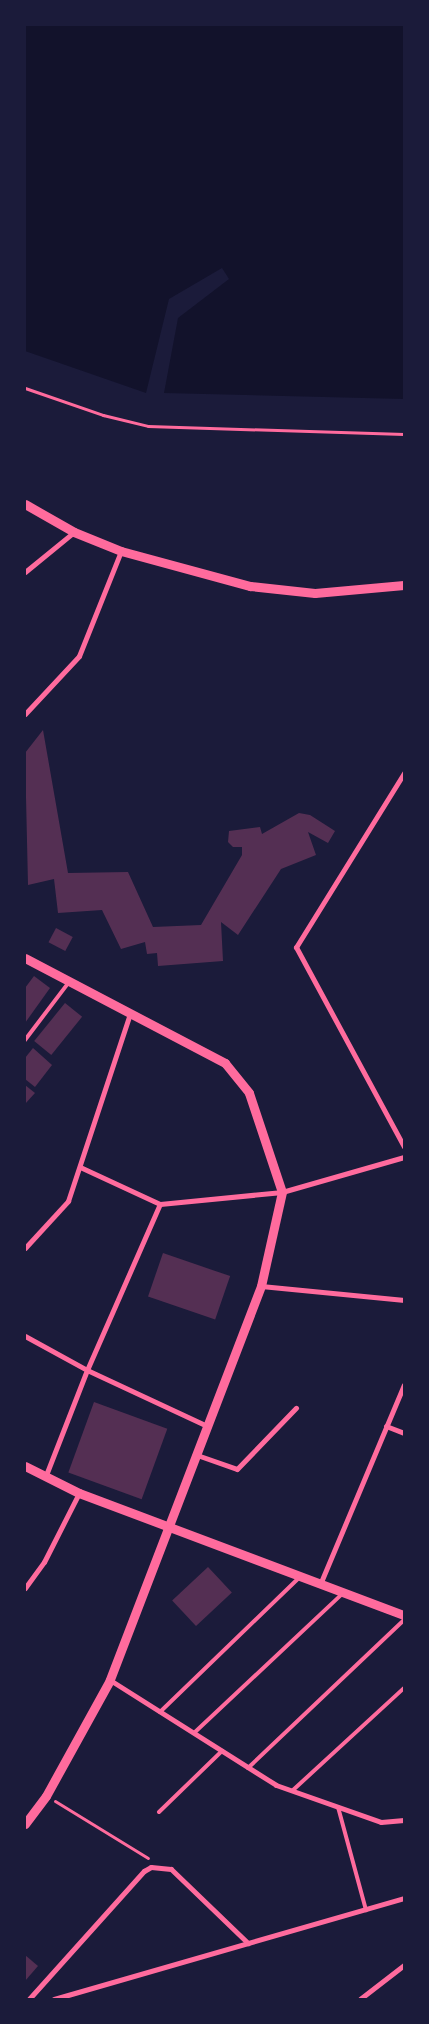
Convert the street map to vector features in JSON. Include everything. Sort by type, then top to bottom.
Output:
[{"type":"street","points":[[25,504],[74,532],[121,551],[250,586],[315,593],[404,585]]},
{"type":"street","points":[[25,572],[74,532]]},
{"type":"street","points":[[25,714],[79,656],[121,551]]},
{"type":"street","points":[[404,773],[296,946],[404,1147]]},
{"type":"street","points":[[25,958],[225,1063],[249,1093],[282,1192],[261,1286],[196,1455],[171,1528],[110,1680],[46,1796],[25,1824]]},
{"type":"street","points":[[25,1248],[68,1201],[130,1014]]},
{"type":"street","points":[[80,1167],[160,1204],[282,1192],[404,1157]]},
{"type":"street","points":[[46,1475],[87,1370],[160,1204]]},
{"type":"street","points":[[261,1286],[404,1300]]},
{"type":"street","points":[[25,1336],[87,1370],[207,1426]]},
{"type":"street","points":[[321,1582],[404,1385]]},
{"type":"street","points":[[196,1455],[237,1469],[296,1408]]},
{"type":"street","points":[[386,1426],[404,1434]]},
{"type":"street","points":[[25,1466],[79,1493],[321,1582],[404,1615]]},
{"type":"street","points":[[25,1588],[44,1562],[79,1493]]},
{"type":"street","points":[[110,1680],[276,1785],[382,1822],[404,1820]]},
{"type":"street","points":[[29,1999],[144,1871],[160,1866],[171,1869],[248,1943]]},
{"type":"street","points":[[54,1999],[404,1898]]},
{"type":"street","points":[[360,1999],[404,1965]]},
{"type":"lane","points":[[25,1040],[69,982]]},
{"type":"lane","points":[[160,1712],[302,1575]]},
{"type":"lane","points":[[194,1733],[345,1592]]},
{"type":"lane","points":[[248,1768],[404,1620]]},
{"type":"lane","points":[[292,1791],[404,1688]]},
{"type":"lane","points":[[159,1812],[222,1751]]},
{"type":"lane","points":[[338,1807],[366,1910]]},
{"type":"path","points":[[25,388],[103,415],[148,426],[404,434]]},
{"type":"path","points":[[46,1796],[160,1866]]},
{"type":"shaded area","points":[[25,25],[404,25],[404,399],[164,393],[178,318],[229,279],[222,268],[169,299],[146,393],[25,351]]},
{"type":"building","points":[[43,730],[68,873],[128,872],[153,927],[201,925],[242,855],[242,847],[233,847],[228,842],[229,831],[260,827],[262,834],[299,813],[310,815],[335,831],[328,843],[308,832],[316,855],[281,869],[238,935],[221,922],[223,961],[158,966],[157,953],[147,954],[145,942],[121,949],[102,910],[58,913],[54,879],[28,885],[25,753]]},
{"type":"building","points":[[56,928],[73,937],[65,951],[48,942]]},
{"type":"building","points":[[34,976],[50,988],[25,1023],[25,988]]},
{"type":"building","points":[[65,1003],[82,1017],[51,1055],[34,1041]]},
{"type":"building","points":[[33,1048],[52,1065],[35,1087],[25,1079],[25,1058]]},
{"type":"building","points":[[25,1085],[35,1093],[25,1104]]},
{"type":"building","points":[[163,1253],[230,1276],[215,1320],[148,1296]]},
{"type":"building","points":[[94,1402],[167,1429],[142,1499],[68,1472]]},
{"type":"building","points":[[208,1567],[232,1593],[196,1626],[172,1600]]},
{"type":"building","points":[[25,1955],[38,1966],[25,1981]]}]
